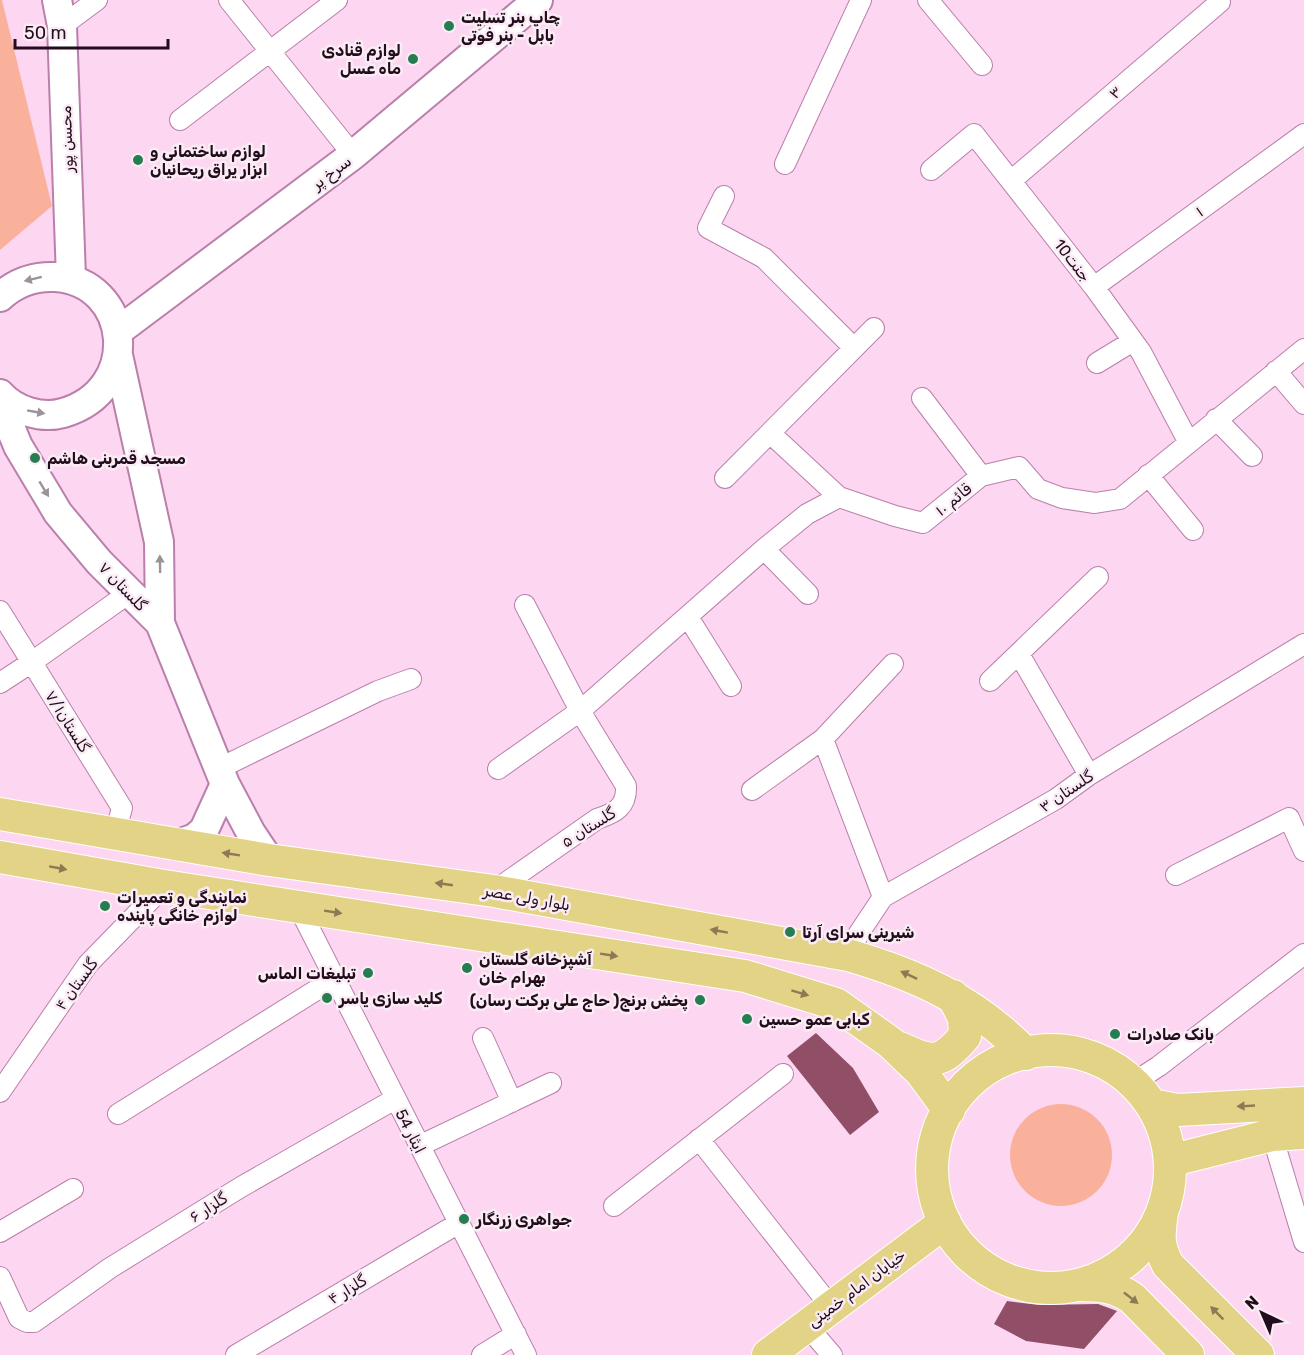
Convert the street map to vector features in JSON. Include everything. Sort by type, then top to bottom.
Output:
[{"type":"main road","name":"سرخ پر","points":[[117,343],[353,155],[537,0]]},
{"type":"main road","name":"محسن پور","points":[[60,13],[71,278]]},
{"type":"main road","points":[[0,297],[21,282],[44,276],[71,278],[88,288],[105,304],[112,317],[159,542],[160,623]]},
{"type":"main road","points":[[2,396],[20,409],[39,414],[58,414],[77,409],[94,399],[107,384],[115,366],[117,343]]},
{"type":"main road","name":"گلستان ۷","points":[[2,396],[18,446],[58,513],[99,562],[160,623],[222,777],[251,833],[269,860]]},
{"type":"main road","points":[[176,845],[195,838],[204,830],[222,777]]},
{"type":"main road","name":"بلوار ولی عصر","points":[[0,814],[269,860],[494,891],[848,955],[891,968],[953,996],[979,1011],[1006,1033],[1026,1054]]},
{"type":"main road","points":[[0,857],[164,886],[745,976],[836,1004],[891,1043],[921,1072],[949,1110]]},
{"type":"main road","points":[[891,1043],[919,1057],[934,1059],[950,1053],[965,1036],[964,1018],[953,996]]},
{"type":"main road","points":[[1076,1286],[1106,1275],[1133,1256],[1147,1239],[1167,1196],[1170,1165],[1164,1132],[1142,1094],[1116,1070],[1087,1056],[1055,1051],[1026,1054],[1008,1059],[979,1075],[967,1086],[949,1110],[941,1126],[933,1158],[933,1174],[935,1195],[945,1222],[966,1252],[982,1266],[1001,1277],[1043,1288],[1108,1286],[1124,1292],[1188,1355]]},
{"type":"main road","points":[[1142,1094],[1178,1110],[1304,1102]]},
{"type":"main road","points":[[1170,1165],[1181,1158],[1272,1135],[1304,1133]]},
{"type":"main road","points":[[1162,1211],[1160,1251],[1168,1264],[1258,1355]]},
{"type":"main road","name":"خیابان امام خمینی","points":[[768,1355],[945,1222]]},
{"type":"street","points":[[60,13],[97,0]]},
{"type":"street","points":[[229,0],[353,155]]},
{"type":"street","points":[[180,120],[337,0]]},
{"type":"street","points":[[785,164],[861,0]]},
{"type":"street","points":[[928,0],[982,65]]},
{"type":"street","name":"۳","points":[[1011,181],[1220,2]]},
{"type":"street","name":"جنت10","points":[[931,170],[974,134],[1133,340],[1188,441]]},
{"type":"street","name":"۱","points":[[1094,287],[1304,134]]},
{"type":"street","points":[[724,196],[708,228],[764,258],[854,348]]},
{"type":"street","points":[[725,478],[874,328]]},
{"type":"street","points":[[1097,363],[1133,340]]},
{"type":"street","name":"قائم ۱۰","points":[[839,497],[923,523],[981,476],[1019,467],[1038,489],[1062,498],[1095,503],[1120,499],[1304,348]]},
{"type":"street","points":[[1276,371],[1304,404]]},
{"type":"street","points":[[922,398],[981,476]]},
{"type":"street","points":[[1216,419],[1252,456]]},
{"type":"street","points":[[498,769],[580,711],[807,514],[839,497],[770,433]]},
{"type":"street","points":[[1148,475],[1193,530]]},
{"type":"street","points":[[764,549],[808,594]]},
{"type":"street","points":[[990,681],[1098,577]]},
{"type":"street","points":[[0,683],[129,593]]},
{"type":"street","points":[[525,605],[580,711]]},
{"type":"street","name":"گلستان۷/۱","points":[[0,611],[122,808],[115,834]]},
{"type":"street","points":[[688,617],[731,686]]},
{"type":"street","name":"گلستان ۳","points":[[848,955],[859,933],[883,897],[1056,800],[1089,775],[1304,644]]},
{"type":"street","points":[[1019,654],[1089,775]]},
{"type":"street","points":[[752,790],[823,739],[893,664]]},
{"type":"street","points":[[222,777],[378,691],[411,679]]},
{"type":"street","name":"گلستان ۵","points":[[494,891],[597,819],[612,814],[627,796],[626,786],[580,711]]},
{"type":"street","points":[[823,739],[883,897]]},
{"type":"street","points":[[1176,875],[1289,818],[1304,851]]},
{"type":"street","name":"گلستان ۴","points":[[1,1087],[88,964],[164,886]]},
{"type":"street","name":"ایثار 54","points":[[298,906],[526,1355]]},
{"type":"street","points":[[1142,1094],[1144,1077],[1304,954]]},
{"type":"street","points":[[118,1114],[334,979]]},
{"type":"street","points":[[483,1038],[512,1102]]},
{"type":"street","points":[[614,1206],[783,1074]]},
{"type":"street","points":[[419,1146],[552,1083]]},
{"type":"street","name":"گلزار ۶","points":[[0,1277],[20,1318],[27,1322],[34,1322],[110,1268],[241,1187],[395,1099]]},
{"type":"street","points":[[1272,1135],[1304,1242]]},
{"type":"street","points":[[699,1139],[819,1316],[832,1355]]},
{"type":"street","points":[[0,1232],[73,1189]]},
{"type":"street","name":"گلزار ۴","points":[[236,1355],[459,1223]]},
{"type":"street","points":[[482,1355],[516,1334]]},
{"type":"shaded area","points":[[0,0],[2,0],[52,206],[0,250]]},
{"type":"shaded area","points":[[1061,1104],[1090,1112],[1104,1126],[1112,1155],[1104,1184],[1090,1198],[1061,1206],[1032,1198],[1018,1184],[1010,1155],[1018,1126],[1032,1112]]},
{"type":"building","points":[[816,1033],[853,1068],[879,1112],[850,1135],[787,1056]]},
{"type":"building","points":[[1007,1301],[1039,1305],[1098,1304],[1117,1311],[1084,1349],[1026,1341],[994,1324]]},
{"type":"place","name":"چاپ بنر تسلیت بابل - بنر فوتی","points":[[449,26]]},
{"type":"place","name":"لوازم قنادی ماه عسل","points":[[413,59]]},
{"type":"place","name":"لوازم ساختمانی و ابزار یراق ریحانیان","points":[[138,160]]},
{"type":"place","name":"مسجد قمربنی هاشم","points":[[35,458]]},
{"type":"place","name":"نمایندگی و تعمیرات لوازم خانگی پاینده","points":[[105,906]]},
{"type":"place","name":"شیرینی سرای آرتا","points":[[790,932]]},
{"type":"place","name":"آشپزخانه گلستان بهرام خان","points":[[467,968]]},
{"type":"place","name":"تبلیغات الماس","points":[[368,973]]},
{"type":"place","name":"کلید سازی یاسر","points":[[327,998]]},
{"type":"place","name":"پخش برنج( حاج علی برکت رسان)","points":[[700,1000]]},
{"type":"place","name":"کبابی عمو حسین","points":[[747,1019]]},
{"type":"place","name":"بانک صادرات","points":[[1115,1034]]},
{"type":"place","name":"جواهری زرنگار","points":[[464,1219]]}]
